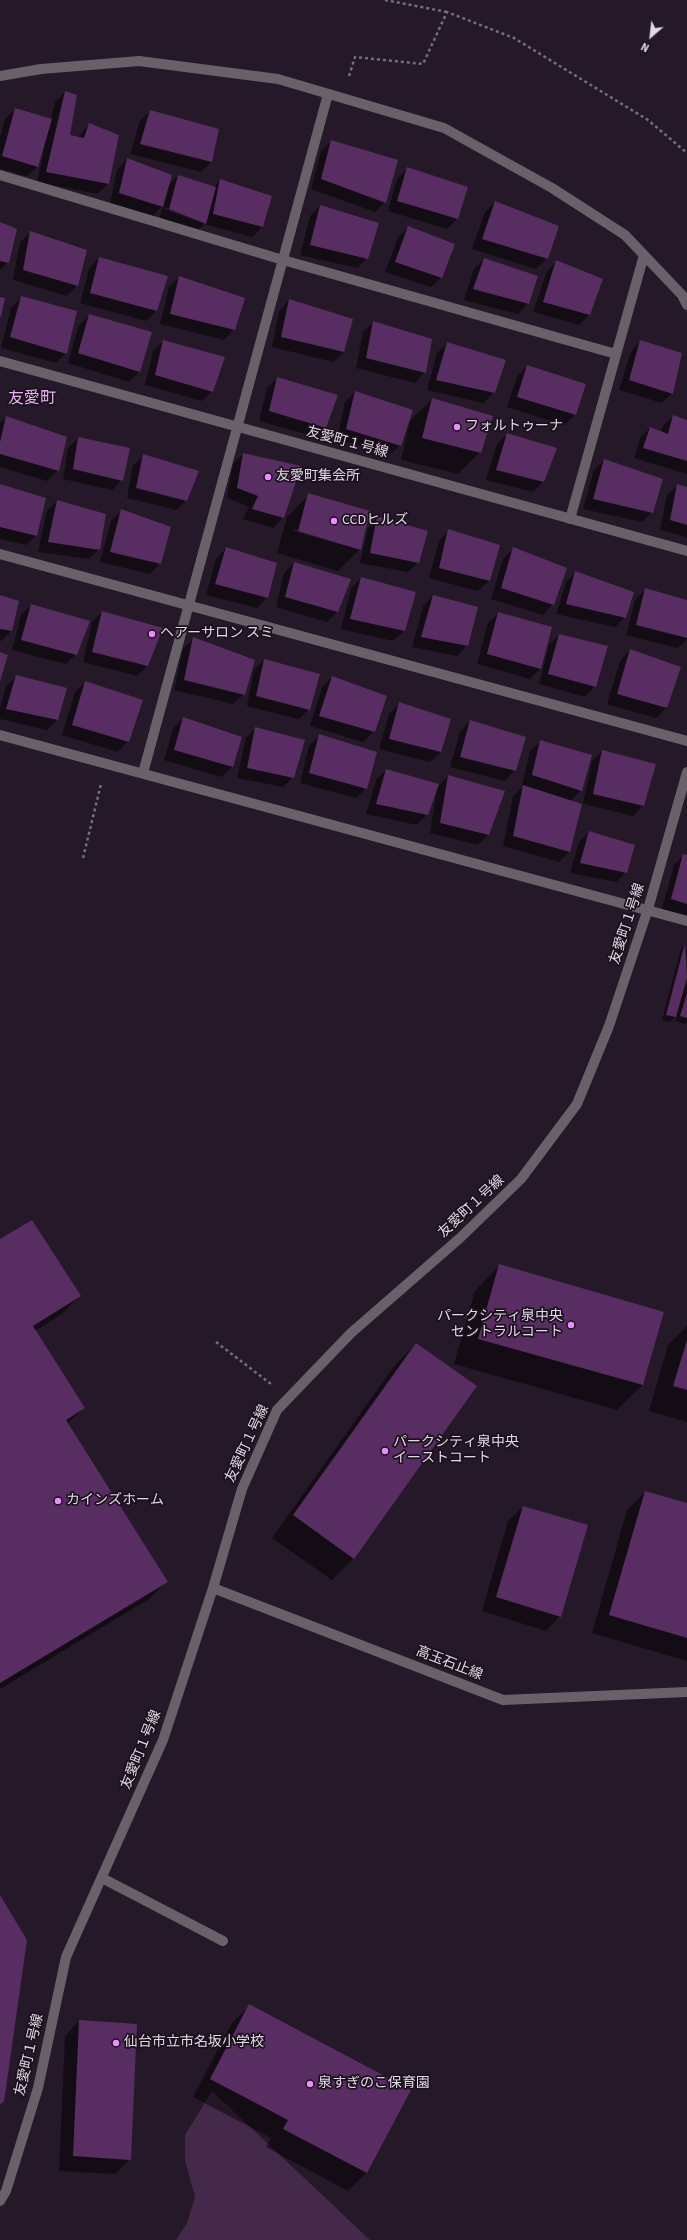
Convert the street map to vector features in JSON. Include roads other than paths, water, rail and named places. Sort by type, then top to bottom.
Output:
[{"type":"street","points":[[0,76],[41,69],[139,61],[278,79],[444,128],[552,188],[625,235],[682,295],[687,305]]},
{"type":"street","points":[[143,773],[328,94]]},
{"type":"street","points":[[0,175],[283,260],[616,354]]},
{"type":"street","points":[[570,519],[644,255]]},
{"type":"street","name":"友愛町１号線","points":[[0,361],[687,551]]},
{"type":"street","points":[[0,554],[687,741]]},
{"type":"street","points":[[0,735],[648,909],[687,921]]},
{"type":"street","name":"友愛町１号線","points":[[0,2201],[6,2191],[38,2088],[66,1957],[163,1740],[213,1588],[242,1489],[277,1410],[351,1333],[460,1238],[521,1179],[577,1104],[609,1026],[648,909],[687,772]]},
{"type":"street","name":"高玉石止線","points":[[213,1588],[503,1700],[687,1692]]},
{"type":"street","points":[[102,1878],[223,1941]]},
{"type":"place","name":"フォルトゥーナ","points":[[457,427]]},
{"type":"place","name":"友愛町集会所","points":[[268,477]]},
{"type":"place","name":"CCDヒルズ","points":[[334,521]]},
{"type":"place","name":"ヘアーサロン スミ","points":[[152,634]]},
{"type":"place","name":"パークシティ泉中央 セントラルコート","points":[[571,1325]]},
{"type":"place","name":"パークシティ泉中央 イーストコート","points":[[385,1451]]},
{"type":"place","name":"カインズホーム","points":[[58,1501]]},
{"type":"place","name":"仙台市立市名坂小学校","points":[[116,2043]]},
{"type":"place","name":"泉すぎのこ保育園","points":[[310,2084]]},
{"type":"district","name":"友愛町","points":[[32,399]]}]
